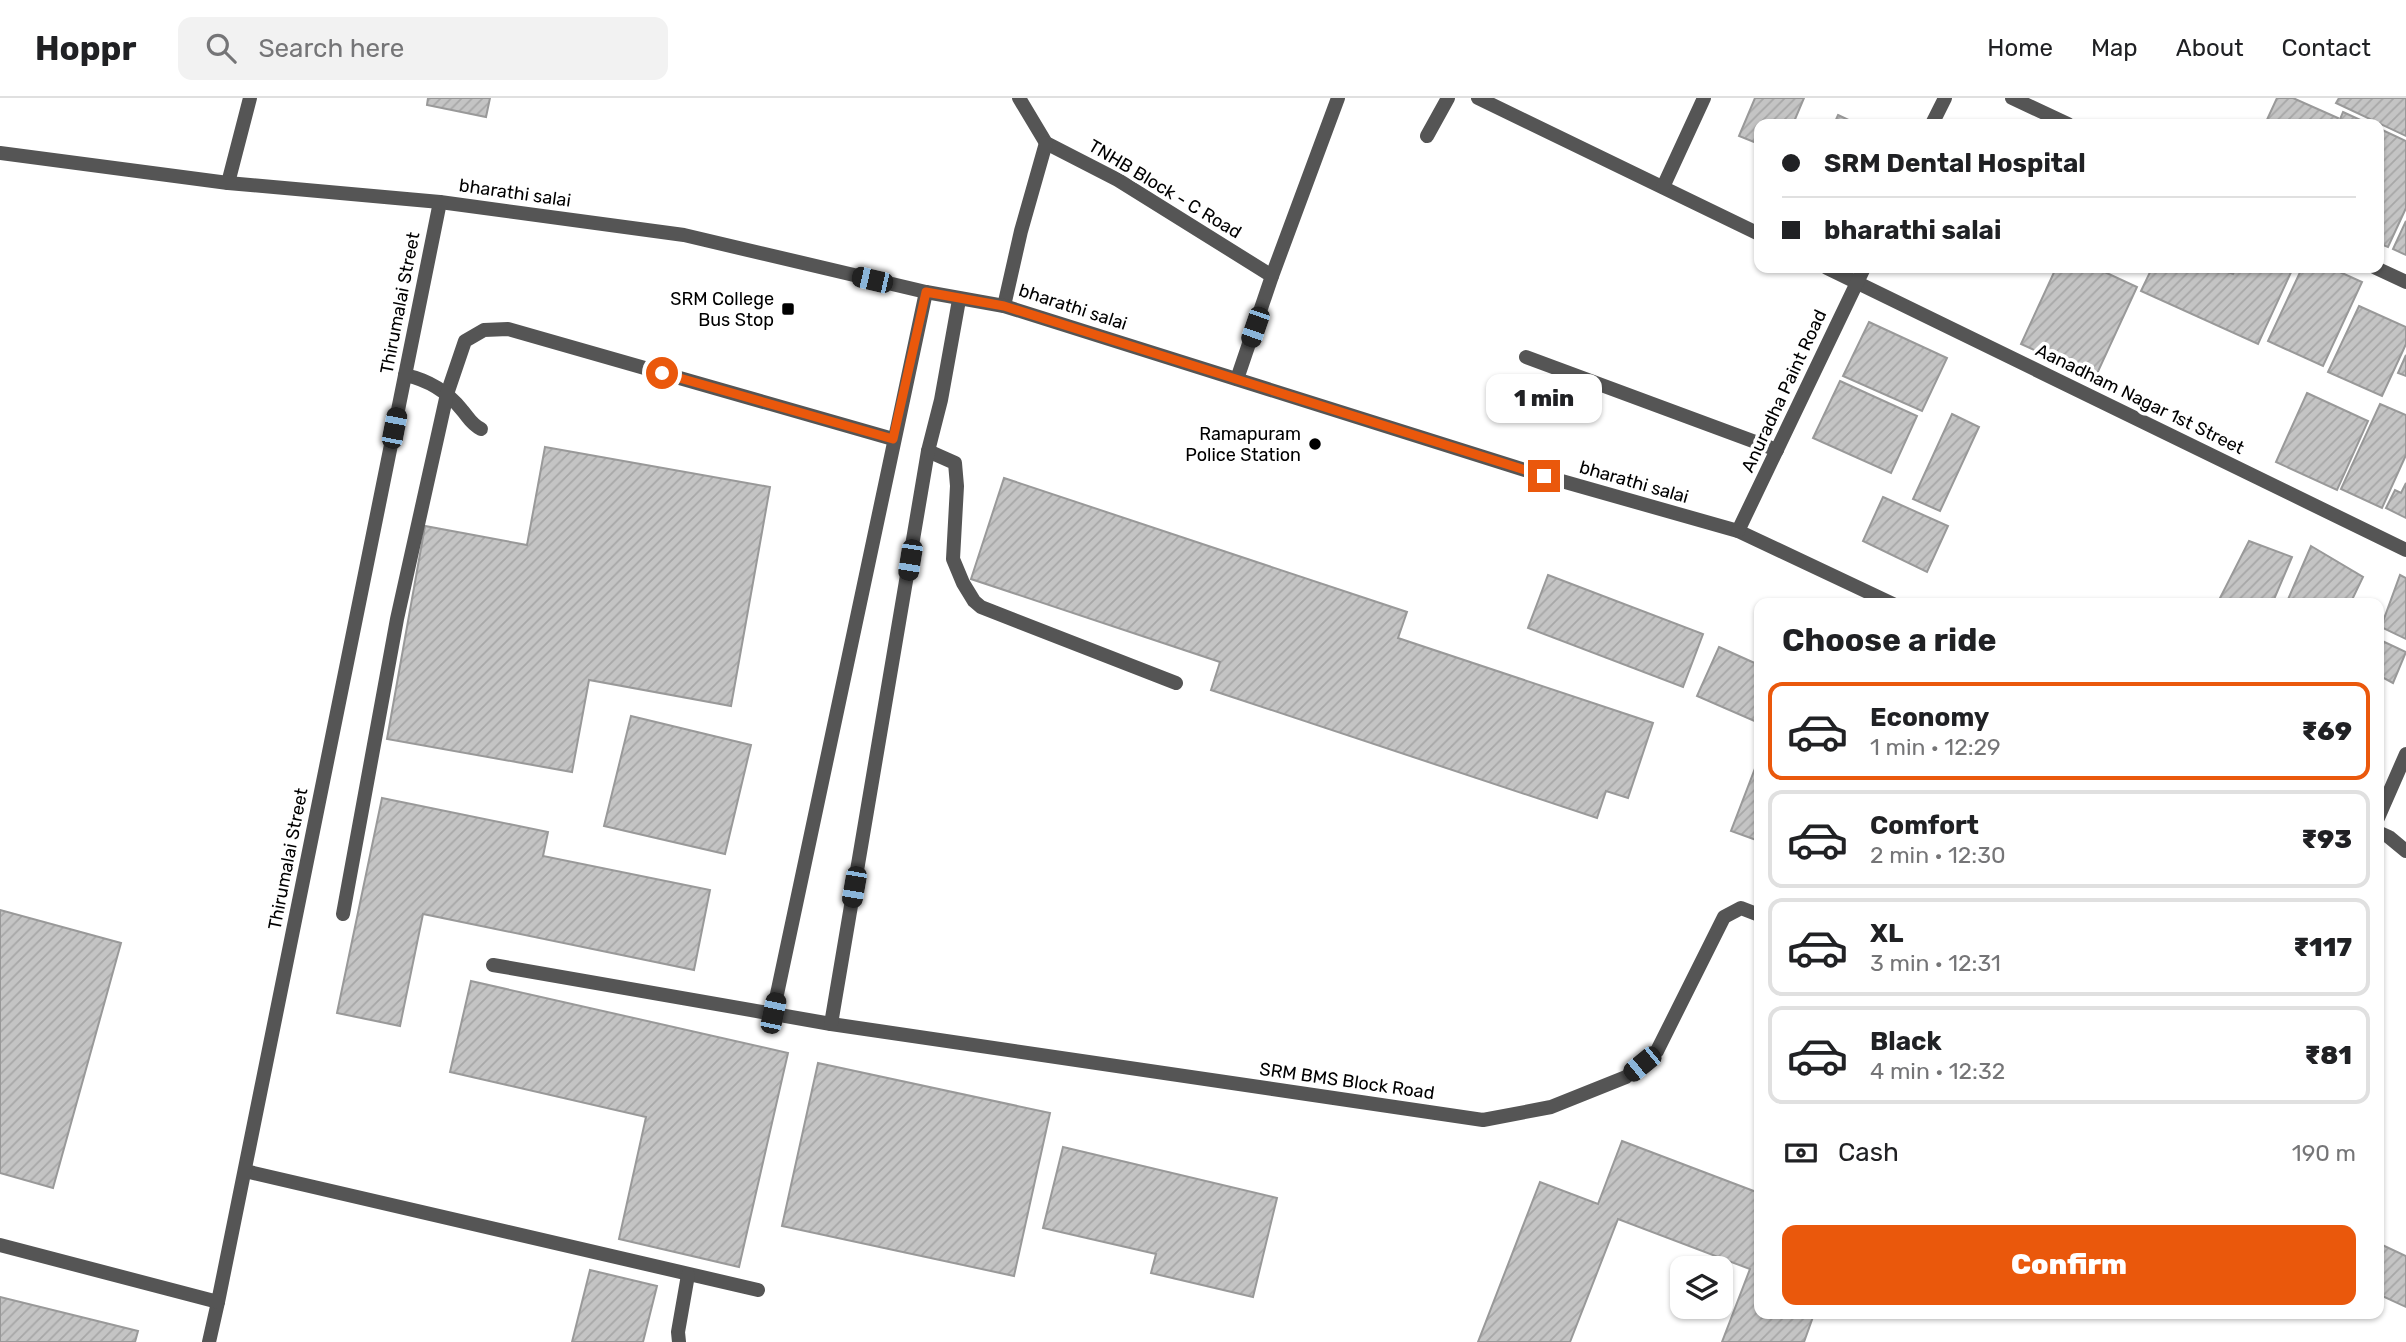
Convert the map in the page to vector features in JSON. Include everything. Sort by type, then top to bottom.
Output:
[{"type":"street","points":[[228,183],[250,98]]},
{"type":"street","points":[[1004,306],[1021,231],[1046,143],[1019,98]]},
{"type":"street","points":[[1237,379],[1338,98]]},
{"type":"street","points":[[1427,136],[1448,98]]},
{"type":"street","points":[[1478,98],[1754,232]]},
{"type":"street","points":[[1663,187],[1704,98]]},
{"type":"street","points":[[1934,119],[1945,98]]},
{"type":"street","points":[[2012,98],[2057,119]]},
{"type":"street","name":"TNHB Block - C Road","points":[[1046,143],[1118,180],[1272,276]]},
{"type":"street","name":"bharathi salai","points":[[0,153],[228,183],[440,202],[684,235],[959,300],[1004,306],[1544,476],[1738,531],[1880,598]]},
{"type":"street","name":"Thirumalai Street","points":[[209,1342],[440,202]]},
{"type":"street","points":[[2384,272],[2406,282]]},
{"type":"street","name":"Aanadham Nagar 1st Street","points":[[1838,273],[2406,550]]},
{"type":"street","name":"Anuradha Paint Road","points":[[1738,531],[1862,273]]},
{"type":"street","points":[[773,1013],[926,292]]},
{"type":"street","points":[[831,1024],[928,450],[941,400],[959,300]]},
{"type":"street","points":[[343,914],[397,620],[447,394],[465,341],[484,330],[508,329],[893,439]]},
{"type":"street","points":[[1526,357],[1777,450]]},
{"type":"street","points":[[405,375],[421,379],[447,394],[473,425],[481,429]]},
{"type":"street","points":[[928,450],[955,463],[957,486],[953,558],[962,583],[974,601],[981,607],[1176,683]]},
{"type":"street","points":[[2384,804],[2406,754]]},
{"type":"street","points":[[2384,835],[2406,852]]},
{"type":"street","name":"SRM BMS Block Road","points":[[493,965],[831,1024],[1483,1120],[1551,1107],[1626,1077],[1657,1051],[1724,917],[1741,908],[1754,913]]},
{"type":"street","points":[[245,1171],[758,1290]]},
{"type":"street","points":[[0,1245],[218,1302]]},
{"type":"street","points":[[679,1342],[678,1332],[688,1275]]},
{"type":"building","points":[[428,98],[490,98],[486,117],[427,105]]},
{"type":"building","points":[[1755,98],[1804,98],[1795,119],[1754,119],[1754,142],[1739,136]]},
{"type":"building","points":[[2277,98],[2293,98],[2338,118],[2338,119],[2267,119]]},
{"type":"building","points":[[2339,98],[2406,98],[2406,136],[2384,126],[2384,119],[2370,119],[2336,103]]},
{"type":"building","points":[[2343,112],[2358,119],[2340,119]]},
{"type":"building","points":[[2384,131],[2406,141],[2406,208],[2388,247],[2384,245]]},
{"type":"building","points":[[2406,221],[2406,255],[2393,249]]},
{"type":"building","points":[[2054,273],[2107,273],[2137,287],[2095,378],[2021,344]]},
{"type":"building","points":[[2150,273],[2291,273],[2258,344],[2141,291]]},
{"type":"building","points":[[2300,273],[2342,273],[2362,282],[2323,366],[2268,341]]},
{"type":"building","points":[[2359,306],[2406,327],[2406,344],[2382,396],[2328,372]]},
{"type":"building","points":[[1869,322],[1947,358],[1922,411],[1843,376]]},
{"type":"building","points":[[2406,355],[2406,376],[2398,373]]},
{"type":"building","points":[[1840,381],[1917,416],[1891,473],[1813,438]]},
{"type":"building","points":[[2307,393],[2368,421],[2337,490],[2276,462]]},
{"type":"building","points":[[2380,404],[2406,415],[2406,455],[2382,508],[2341,489]]},
{"type":"building","points":[[1952,414],[1979,427],[1940,511],[1913,499]]},
{"type":"building","points":[[545,447],[770,487],[731,706],[589,680],[572,772],[387,739],[425,526],[527,545]]},
{"type":"building","points":[[1004,478],[1407,612],[1398,638],[1653,723],[1628,798],[1606,791],[1597,818],[1211,690],[1220,662],[971,579]]},
{"type":"building","points":[[2406,483],[2406,518],[2386,508],[2395,490],[2401,493]]},
{"type":"building","points":[[1883,497],[1948,526],[1927,572],[1863,541]]},
{"type":"building","points":[[2249,541],[2292,557],[2275,598],[2220,598]]},
{"type":"building","points":[[2311,546],[2363,577],[2353,598],[2289,598]]},
{"type":"building","points":[[1548,575],[1703,634],[1683,687],[1528,628]]},
{"type":"building","points":[[2400,575],[2406,578],[2406,639],[2384,628],[2384,619]]},
{"type":"building","points":[[2384,642],[2406,652],[2393,683],[2384,678]]},
{"type":"building","points":[[1719,647],[1754,663],[1754,721],[1697,696]]},
{"type":"building","points":[[631,716],[751,745],[725,854],[604,826]]},
{"type":"building","points":[[1754,771],[1754,839],[1731,831]]},
{"type":"building","points":[[382,798],[548,832],[543,856],[710,890],[694,970],[423,914],[400,1026],[337,1013]]},
{"type":"building","points":[[0,910],[121,943],[53,1188],[0,1173]]},
{"type":"building","points":[[471,981],[788,1053],[739,1267],[619,1239],[646,1117],[450,1072]]},
{"type":"building","points":[[818,1063],[1050,1113],[1014,1276],[782,1226]]},
{"type":"building","points":[[1622,1141],[1754,1191],[1754,1319],[1812,1319],[1804,1342],[1722,1342],[1750,1269],[1733,1263],[1733,1256],[1716,1256],[1618,1219],[1570,1342],[1478,1342],[1540,1182],[1598,1204]]},
{"type":"building","points":[[1063,1147],[1277,1198],[1253,1297],[1151,1273],[1156,1254],[1043,1228]]},
{"type":"building","points":[[2384,1246],[2406,1256],[2406,1307],[2384,1297]]},
{"type":"building","points":[[590,1270],[657,1286],[643,1342],[572,1342]]},
{"type":"building","points":[[0,1297],[138,1331],[135,1342],[0,1342]]},
{"type":"place","name":"SRM College Bus Stop","points":[[788,309]]},
{"type":"place","name":"Ramapuram Police Station","points":[[1315,444]]},
{"type":"route","points":[[662,373],[893,439],[926,292],[1004,306],[1544,476]]}]
